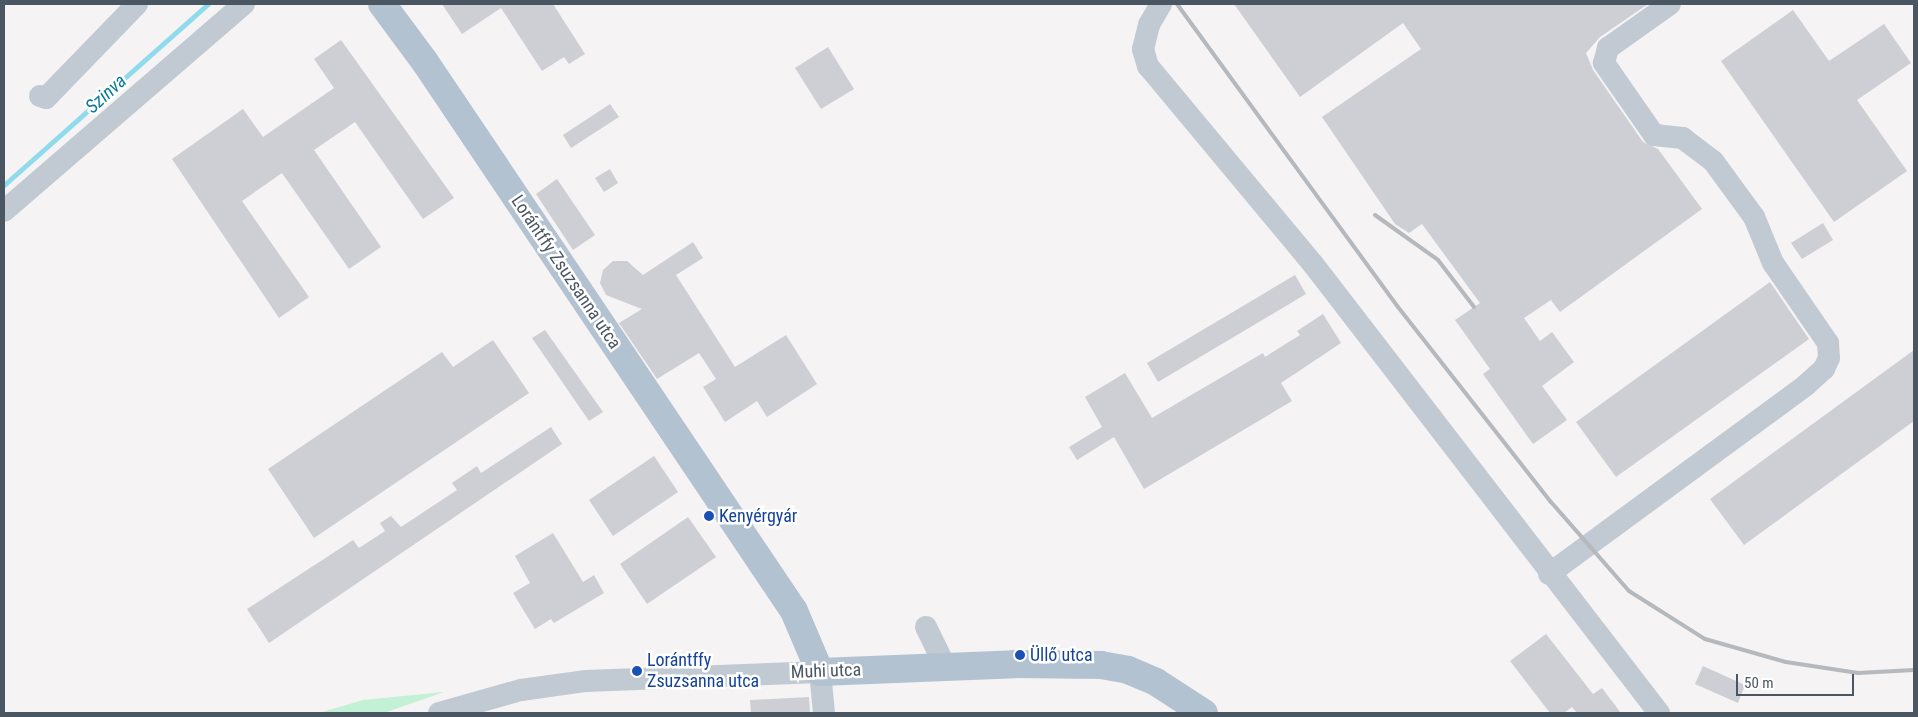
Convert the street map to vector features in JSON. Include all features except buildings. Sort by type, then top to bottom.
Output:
[{"type":"main road","name":"Lorántffy Zsuzsanna utca","points":[[382,4],[425,62],[794,611],[820,672]]},
{"type":"main road","name":"Muhi utca","points":[[820,672],[945,666],[1100,665],[1128,670],[1156,682],[1204,713]]},
{"type":"street","points":[[40,96],[46,98],[137,4]]},
{"type":"street","points":[[4,211],[244,4]]},
{"type":"street","points":[[1161,4],[1149,25],[1143,49],[1148,66],[1313,264],[1549,574],[1659,713]]},
{"type":"street","points":[[1549,574],[1806,385],[1824,369],[1829,358],[1828,343],[1772,263],[1754,217],[1714,161],[1683,138],[1654,134],[1604,63],[1608,48],[1670,4]]},
{"type":"street","points":[[926,627],[945,666]]},
{"type":"street","points":[[820,672],[824,713]]},
{"type":"street","name":"Muhi utca","points":[[439,713],[521,690],[586,681],[820,672]]},
{"type":"green space","points":[[444,692],[384,713],[319,713],[363,700]]},
{"type":"waterway","name":"Szinva","points":[[4,185],[208,4]]},
{"type":"railway","points":[[1177,4],[1398,307],[1551,502],[1629,591],[1705,639],[1786,662],[1858,673],[1914,670]]},
{"type":"railway","points":[[1375,215],[1438,260],[1474,307]]},
{"type":"place","name":"Kenyérgyár","points":[[709,516]]},
{"type":"place","name":"Üllő utca","points":[[1020,655]]},
{"type":"place","name":"Lorántffy Zsuzsanna utca","points":[[637,671]]}]
